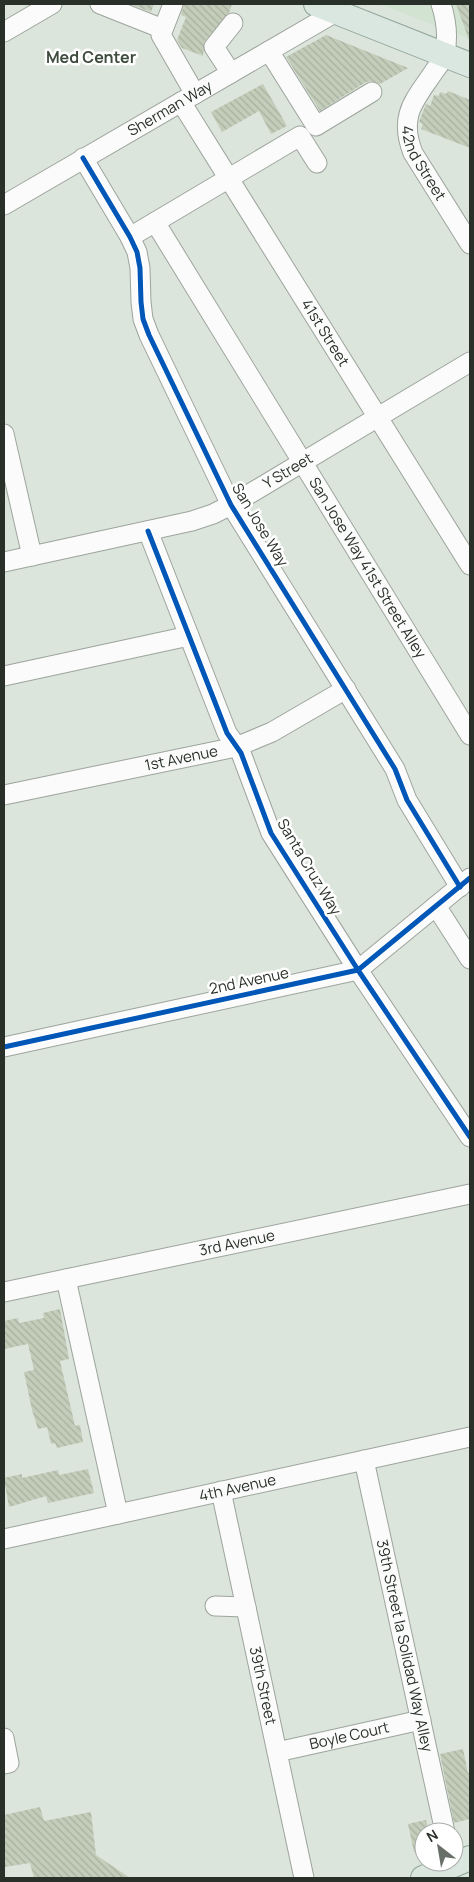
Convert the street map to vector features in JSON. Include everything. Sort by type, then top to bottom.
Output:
[{"type":"main road","points":[[326,8],[470,65]]},
{"type":"main road","points":[[423,1878],[439,1872]]},
{"type":"street","points":[[4,32],[52,4]]},
{"type":"street","points":[[100,4],[163,30],[173,4]]},
{"type":"street","points":[[441,4],[446,24],[445,55]]},
{"type":"street","name":"Sherman Way","points":[[4,204],[269,51],[326,8]]},
{"type":"street","points":[[231,73],[214,47],[233,23]]},
{"type":"street","name":"41st Street","points":[[163,30],[161,35],[188,98],[229,178],[470,565]]},
{"type":"street","points":[[269,51],[316,126],[372,92]]},
{"type":"street","name":"42nd Street","points":[[445,55],[411,105],[406,126],[408,140],[413,153],[470,244]]},
{"type":"street","points":[[130,237],[300,136],[317,163]]},
{"type":"street","name":"San Jose Way","points":[[83,158],[137,252],[140,268],[143,318],[148,334],[231,505],[395,769],[407,800],[465,882]]},
{"type":"street","name":"San Jose Way 41st Street Alley","points":[[155,222],[470,735]]},
{"type":"street","name":"Y Street","points":[[4,562],[192,521],[213,514],[470,362]]},
{"type":"street","points":[[4,434],[32,556]]},
{"type":"street","name":"Santa Cruz Way","points":[[148,531],[226,733],[241,753],[272,833],[358,970],[470,1137]]},
{"type":"street","points":[[4,676],[189,636]]},
{"type":"street","name":"1st Avenue","points":[[4,795],[236,747],[272,732],[346,689]]},
{"type":"street","name":"2nd Avenue","points":[[4,1047],[358,970],[465,882]]},
{"type":"street","points":[[436,906],[470,959]]},
{"type":"street","name":"3rd Avenue","points":[[4,1292],[470,1194]]},
{"type":"street","points":[[66,1279],[118,1514]]},
{"type":"street","name":"4th Avenue","points":[[4,1539],[470,1437]]},
{"type":"street","name":"39th Street la Solidad Way Alley","points":[[364,1460],[425,1727],[443,1822]]},
{"type":"street","name":"39th Street","points":[[221,1491],[304,1878]]},
{"type":"street","points":[[215,1606],[246,1606]]},
{"type":"street","name":"Boyle Court","points":[[277,1752],[425,1727]]},
{"type":"street","points":[[4,1738],[9,1763],[4,1764]]},
{"type":"shaded area","points":[[379,4],[470,4],[470,39]]},
{"type":"building","points":[[130,4],[154,4],[151,12]]},
{"type":"building","points":[[184,4],[232,4],[229,13],[205,41],[203,56],[182,48],[177,40],[186,17],[181,15]]},
{"type":"building","points":[[456,4],[470,4],[470,40],[469,40]]},
{"type":"building","points":[[326,35],[408,68],[380,84],[372,81],[366,82],[320,111],[286,57]]},
{"type":"building","points":[[263,84],[287,126],[271,134],[259,111],[222,132],[211,112]]},
{"type":"building","points":[[448,91],[470,100],[470,148],[421,129],[423,124],[419,122],[426,104],[430,106],[434,95],[439,96],[440,92],[446,94]]},
{"type":"building","points":[[60,1309],[69,1359],[60,1361],[75,1426],[80,1425],[83,1442],[57,1448],[55,1443],[51,1444],[47,1427],[38,1429],[32,1410],[24,1372],[34,1370],[28,1344],[4,1349],[4,1321],[18,1318],[19,1323],[44,1318],[43,1313]]},
{"type":"building","points":[[88,1469],[94,1493],[48,1503],[46,1496],[9,1507],[4,1478],[22,1474],[22,1478],[58,1470],[59,1475]]},
{"type":"building","points":[[463,1749],[468,1773],[470,1773],[470,1819],[454,1822],[440,1754]]},
{"type":"building","points":[[40,1807],[44,1821],[91,1812],[96,1855],[130,1878],[34,1878],[30,1863],[4,1867],[4,1815]]},
{"type":"building","points":[[414,1823],[414,1852],[408,1824]]},
{"type":"cycle path","points":[[83,158],[137,252],[140,268],[143,319],[231,505],[395,769],[407,800],[460,887]]},
{"type":"cycle path","points":[[148,531],[227,733],[241,753],[271,833],[358,970],[470,1137]]},
{"type":"cycle path","points":[[4,1047],[358,970],[470,878]]},
{"type":"district","name":"Med Center","points":[[91,57]]}]
